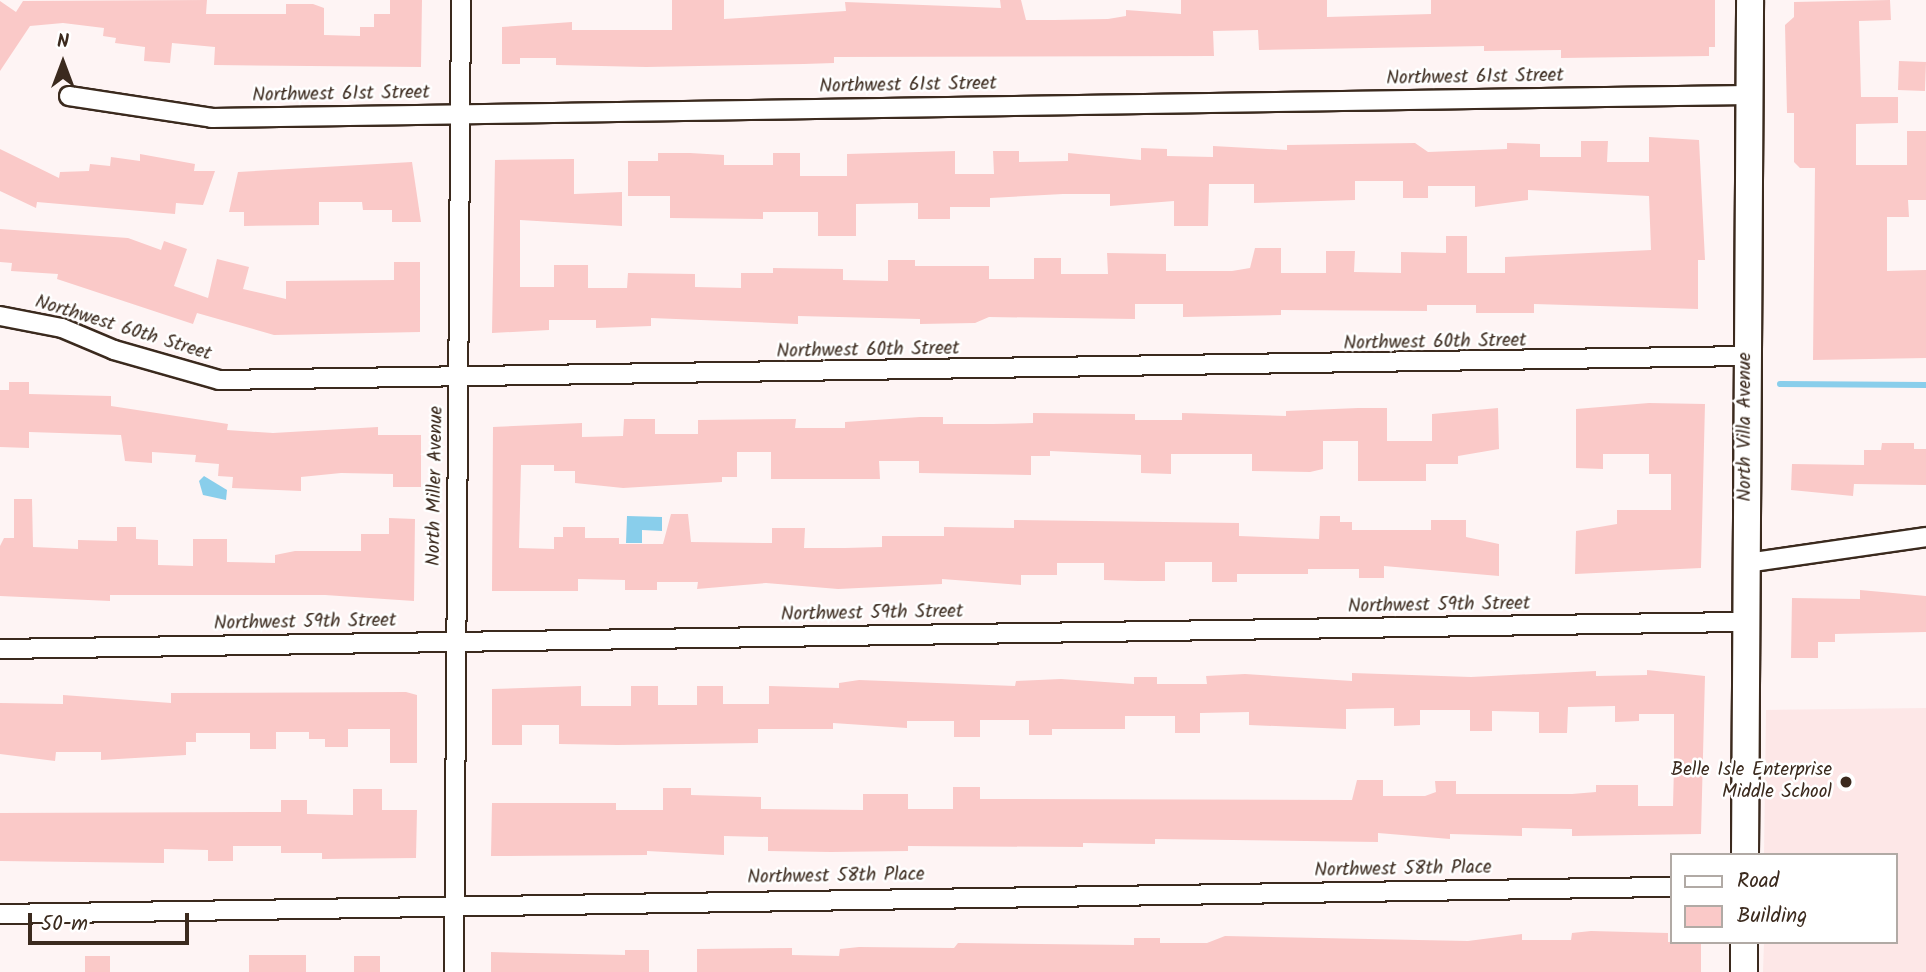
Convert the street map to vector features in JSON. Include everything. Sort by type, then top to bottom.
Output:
[{"type":"street","name":"North Miller Avenue","points":[[454,972],[461,0]]},
{"type":"street","name":"North Villa Avenue","points":[[1745,853],[1750,0]]},
{"type":"street","name":"Northwest 61st Street","points":[[69,96],[212,118],[1749,95]]},
{"type":"street","name":"Northwest 60th Street","points":[[0,316],[62,328],[114,350],[219,380],[1746,356]]},
{"type":"street","points":[[1746,563],[1926,537]]},
{"type":"street","name":"Northwest 59th Street","points":[[0,649],[1745,622]]},
{"type":"street","name":"Northwest 58th Place","points":[[0,914],[454,904],[1671,887]]},
{"type":"street","points":[[1744,944],[1744,972]]},
{"type":"shaded area","name":"Belle Isle Enterprise Middle School","points":[[1926,708],[1926,972],[1763,972],[1764,944],[1898,944],[1898,853],[1764,853],[1766,710]]},
{"type":"water","points":[[204,476],[227,490],[226,500],[203,495],[199,481]]},
{"type":"water","points":[[627,516],[662,517],[662,531],[642,530],[642,543],[626,543]]},
{"type":"building","points":[[207,0],[206,14],[286,14],[286,4],[313,4],[324,8],[324,35],[360,36],[360,27],[374,27],[374,14],[390,14],[390,0],[422,0],[421,67],[214,65],[215,47],[172,43],[170,63],[144,61],[145,47],[115,43],[116,38],[103,36],[104,28],[63,23],[30,26],[0,71],[0,1],[16,12],[23,1]]},
{"type":"building","points":[[672,0],[724,0],[724,19],[846,11],[845,2],[1001,8],[1000,0],[1021,0],[1026,20],[1054,20],[1108,19],[1126,16],[1126,10],[1181,14],[1181,0],[1327,0],[1327,17],[1431,14],[1431,0],[1715,0],[1715,47],[1709,47],[1709,56],[1561,58],[1561,50],[1484,51],[1484,46],[1259,50],[1258,30],[1213,31],[1214,56],[834,57],[834,63],[646,67],[556,65],[556,58],[520,58],[520,64],[502,64],[502,27],[572,22],[572,30],[672,30]]},
{"type":"building","points":[[1890,0],[1891,20],[1859,21],[1861,97],[1898,97],[1898,123],[1856,124],[1856,165],[1907,165],[1907,131],[1926,131],[1926,200],[1908,200],[1909,217],[1887,217],[1887,271],[1926,270],[1926,358],[1813,360],[1815,168],[1800,168],[1794,162],[1794,113],[1787,113],[1785,25],[1794,17],[1794,2]]},
{"type":"building","points":[[1899,61],[1926,62],[1925,91],[1898,90]]},
{"type":"building","points":[[1649,137],[1699,140],[1705,260],[1698,260],[1698,309],[1534,304],[1534,313],[1476,313],[1476,305],[1427,305],[1427,311],[1281,310],[1281,315],[1183,317],[1183,304],[1135,304],[1135,319],[989,317],[975,323],[920,324],[920,319],[798,316],[798,324],[651,318],[651,326],[596,328],[596,320],[549,320],[549,330],[492,333],[495,160],[574,159],[574,194],[622,192],[622,226],[520,220],[520,287],[554,287],[554,265],[588,265],[588,288],[627,288],[628,273],[695,274],[695,287],[741,288],[741,273],[773,273],[773,268],[843,269],[843,280],[888,281],[888,260],[915,260],[915,266],[989,266],[989,279],[1034,279],[1034,258],[1061,258],[1061,274],[1108,274],[1107,253],[1166,254],[1166,271],[1232,271],[1250,268],[1255,248],[1281,248],[1281,273],[1326,273],[1326,251],[1355,251],[1354,272],[1401,273],[1401,252],[1446,253],[1446,236],[1467,236],[1467,273],[1505,273],[1505,257],[1651,250],[1649,196],[1528,190],[1528,200],[1475,207],[1475,186],[1428,186],[1428,198],[1403,198],[1403,181],[1355,181],[1355,200],[1254,203],[1254,184],[1209,184],[1208,226],[1174,226],[1174,201],[1110,206],[1110,194],[1063,194],[990,198],[990,207],[950,207],[950,219],[918,219],[918,203],[856,204],[856,236],[818,236],[818,212],[763,212],[763,219],[670,218],[670,196],[628,196],[628,161],[658,161],[658,153],[690,153],[724,155],[724,165],[773,165],[773,153],[800,153],[800,176],[847,176],[847,154],[955,151],[955,174],[994,174],[993,151],[1019,151],[1019,162],[1068,161],[1068,153],[1141,160],[1141,148],[1167,149],[1167,156],[1213,157],[1213,146],[1287,150],[1287,145],[1415,143],[1428,152],[1507,149],[1507,143],[1540,144],[1540,157],[1581,157],[1581,141],[1608,141],[1607,162],[1649,162]]},
{"type":"building","points":[[0,149],[59,178],[60,172],[89,171],[90,164],[110,166],[111,157],[140,161],[140,154],[195,164],[194,171],[215,171],[203,205],[176,203],[175,214],[37,202],[36,208],[0,191]]},
{"type":"building","points":[[412,162],[421,222],[392,222],[392,210],[363,210],[362,202],[319,202],[319,225],[244,226],[244,212],[229,212],[238,172]]},
{"type":"building","points":[[0,229],[128,238],[161,250],[164,241],[187,249],[174,286],[208,298],[217,259],[249,267],[243,289],[286,299],[286,281],[394,280],[394,262],[420,262],[420,332],[274,335],[197,313],[193,324],[57,279],[58,274],[11,271],[12,263],[0,262]]},
{"type":"building","points":[[9,382],[29,382],[29,394],[111,396],[111,406],[228,424],[227,430],[273,433],[378,427],[378,435],[421,435],[421,487],[393,487],[393,474],[341,473],[301,477],[301,491],[232,488],[233,477],[218,476],[219,464],[195,462],[196,455],[152,452],[152,463],[125,461],[121,435],[29,432],[29,448],[0,447],[0,390],[9,390]]},
{"type":"building","points":[[1649,403],[1705,404],[1701,568],[1575,574],[1576,531],[1617,524],[1617,510],[1671,510],[1671,474],[1649,474],[1649,454],[1603,454],[1603,469],[1576,468],[1576,409]]},
{"type":"building","points":[[1387,408],[1387,441],[1432,441],[1432,414],[1498,408],[1499,449],[1458,456],[1458,464],[1426,464],[1426,481],[1358,481],[1358,441],[1323,441],[1323,469],[1310,472],[1252,471],[1252,454],[1171,454],[1171,474],[1141,473],[1141,455],[1050,451],[1050,456],[1031,456],[1031,475],[919,473],[919,461],[879,461],[880,479],[771,479],[771,452],[737,452],[737,477],[722,477],[722,482],[623,488],[575,483],[575,471],[554,471],[554,465],[521,465],[519,548],[554,549],[554,537],[563,537],[563,527],[585,527],[585,538],[619,538],[619,544],[663,544],[671,514],[688,514],[691,542],[772,543],[772,528],[805,528],[804,548],[882,547],[882,536],[944,536],[944,527],[1014,528],[1014,520],[1239,523],[1239,536],[1319,539],[1320,516],[1340,516],[1340,522],[1352,522],[1352,530],[1431,530],[1431,520],[1466,520],[1466,537],[1499,544],[1499,576],[1384,566],[1384,578],[1359,578],[1359,569],[1308,569],[1308,574],[1237,574],[1237,582],[1212,582],[1212,562],[1165,562],[1165,581],[1104,580],[1104,563],[1057,563],[1057,575],[1021,575],[1021,585],[942,579],[942,584],[838,589],[766,583],[697,589],[698,582],[657,582],[657,590],[625,590],[625,580],[578,579],[578,591],[492,591],[493,427],[582,423],[582,437],[623,436],[624,419],[655,419],[655,434],[698,434],[698,420],[796,419],[795,428],[845,428],[845,422],[920,417],[943,417],[943,424],[993,424],[1033,423],[1033,413],[1135,414],[1135,420],[1182,420],[1182,413],[1286,416],[1286,411]]},
{"type":"building","points":[[1882,443],[1914,443],[1914,449],[1926,449],[1926,485],[1854,484],[1853,496],[1791,490],[1792,464],[1864,465],[1864,450],[1881,450]]},
{"type":"building","points":[[14,499],[32,499],[33,547],[78,549],[78,540],[117,541],[117,527],[136,527],[136,539],[158,540],[158,565],[193,566],[193,539],[227,539],[227,562],[275,563],[275,555],[295,551],[361,551],[361,534],[389,534],[389,518],[415,519],[414,601],[325,595],[110,595],[110,601],[0,596],[0,546],[4,538],[14,538]]},
{"type":"building","points":[[1860,590],[1926,596],[1926,632],[1835,634],[1835,642],[1818,642],[1818,658],[1791,658],[1792,598],[1860,599]]},
{"type":"building","points":[[1647,670],[1705,676],[1701,834],[1572,836],[1572,829],[1522,828],[1522,836],[1450,834],[1450,839],[1378,833],[1378,842],[1155,839],[1155,844],[1083,843],[1083,847],[908,846],[908,851],[831,852],[768,851],[768,837],[724,836],[724,855],[647,851],[647,855],[491,856],[492,803],[616,803],[616,810],[663,810],[663,788],[691,788],[691,795],[761,797],[761,809],[863,810],[863,794],[908,794],[908,809],[953,809],[953,787],[980,787],[980,799],[1352,800],[1357,780],[1383,780],[1383,796],[1425,796],[1436,792],[1435,781],[1456,781],[1456,794],[1572,794],[1596,792],[1596,785],[1638,785],[1638,806],[1673,806],[1674,766],[1674,714],[1639,714],[1639,721],[1615,722],[1615,706],[1568,707],[1567,733],[1539,733],[1539,712],[1492,711],[1492,731],[1470,731],[1470,710],[1420,710],[1420,725],[1394,726],[1394,708],[1346,709],[1346,729],[1249,725],[1249,712],[1200,713],[1200,733],[1175,733],[1175,716],[1125,716],[1125,729],[1052,729],[1052,735],[1029,735],[1029,720],[980,720],[980,737],[954,737],[954,721],[907,721],[907,728],[833,723],[833,729],[758,729],[758,743],[617,745],[559,744],[559,725],[522,725],[522,745],[492,745],[492,689],[581,686],[581,706],[631,706],[631,686],[658,686],[658,705],[697,705],[697,686],[723,686],[723,704],[769,704],[769,686],[839,688],[839,683],[859,680],[1015,686],[1016,681],[1061,679],[1134,684],[1134,677],[1157,677],[1157,684],[1207,684],[1206,676],[1245,674],[1352,681],[1352,673],[1471,677],[1596,671],[1596,676],[1647,675]]},
{"type":"building","points":[[406,692],[417,695],[417,763],[390,763],[390,729],[348,729],[348,747],[325,747],[325,739],[309,739],[309,732],[276,732],[276,749],[250,749],[250,733],[196,733],[196,742],[186,742],[186,755],[101,760],[101,752],[56,752],[55,761],[0,754],[0,703],[63,704],[63,695],[171,703],[171,693]]},
{"type":"building","points":[[353,789],[382,789],[382,810],[417,810],[416,858],[322,859],[322,853],[281,853],[281,846],[233,846],[233,861],[208,861],[208,850],[164,849],[164,863],[0,861],[0,813],[281,812],[281,800],[307,800],[307,814],[353,815]]},
{"type":"building","points":[[1572,933],[1668,933],[1668,942],[1671,944],[1701,944],[1701,972],[697,972],[697,949],[792,948],[792,955],[839,956],[840,949],[954,948],[958,943],[1134,945],[1134,938],[1160,938],[1160,943],[1207,943],[1225,936],[1468,941],[1522,934],[1522,940],[1571,940]]},
{"type":"building","points":[[625,950],[649,950],[649,972],[491,972],[491,952],[625,955]]},
{"type":"building","points":[[249,955],[306,955],[306,972],[249,972]]},
{"type":"building","points":[[85,956],[110,956],[110,972],[85,972]]},
{"type":"building","points":[[354,956],[380,956],[380,972],[354,972]]},
{"type":"waterway","points":[[1780,384],[1926,385]]},
{"type":"place","name":"Belle Isle Enterprise Middle School","points":[[1846,782]]}]
